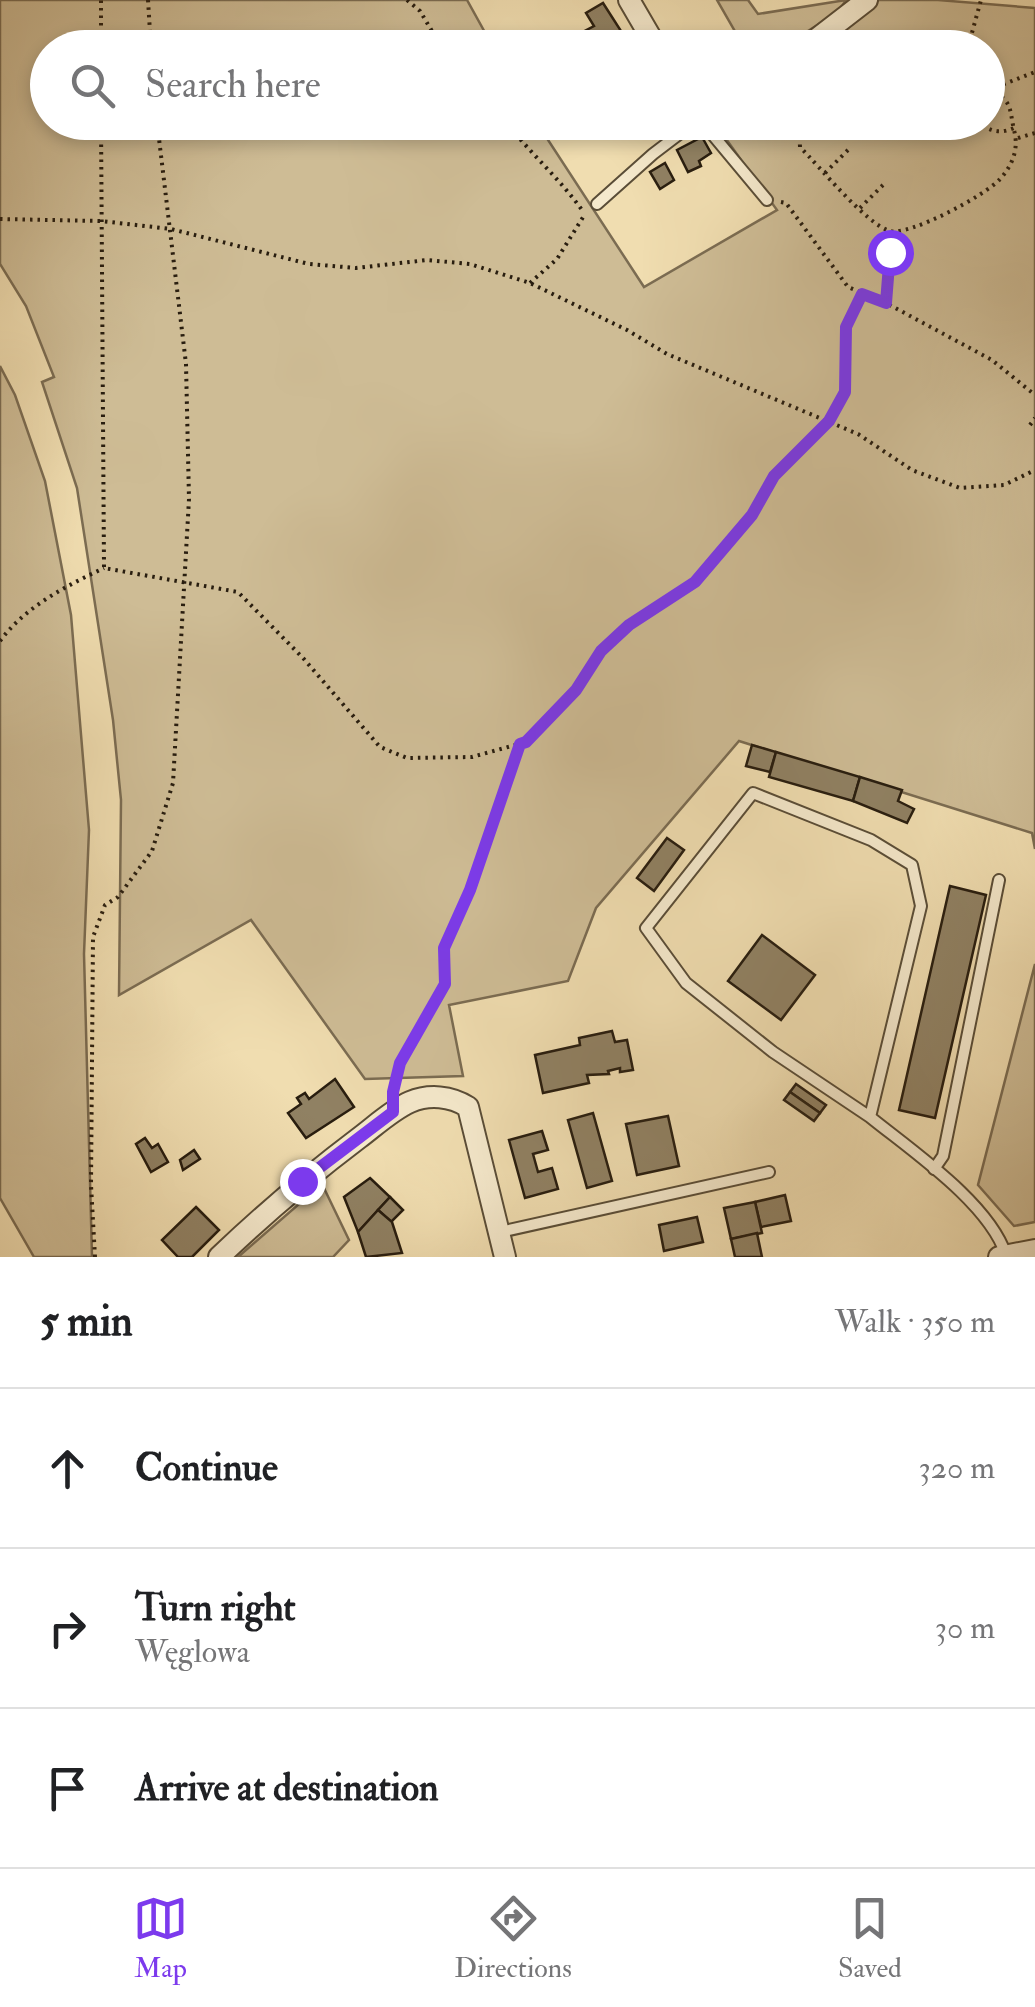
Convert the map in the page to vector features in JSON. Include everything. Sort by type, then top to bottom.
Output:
[{"type":"street","points":[[630,0],[648,30]]},
{"type":"street","points":[[828,30],[867,0]]},
{"type":"street","points":[[219,1257],[267,1210],[393,1112],[411,1101],[440,1096],[468,1107],[506,1257]]},
{"type":"street","points":[[1002,1256],[1035,1250]]},
{"type":"lane","points":[[597,204],[672,140]]},
{"type":"lane","points":[[714,140],[767,200]]},
{"type":"lane","points":[[870,1117],[920,906],[912,865],[871,840],[753,793],[646,928],[686,983],[773,1052],[870,1117],[958,1189],[1001,1240],[1002,1256]]},
{"type":"lane","points":[[934,1168],[943,1156],[999,880]]},
{"type":"lane","points":[[500,1232],[769,1172]]},
{"type":"path","points":[[100,0],[100,30]]},
{"type":"path","points":[[148,0],[150,30]]},
{"type":"path","points":[[407,0],[420,10],[432,30]]},
{"type":"path","points":[[973,30],[981,0]]},
{"type":"path","points":[[1005,84],[1035,72]]},
{"type":"path","points":[[800,140],[800,147],[876,224],[893,232],[914,230],[998,182],[1015,154],[1018,138],[1012,110],[1005,99]]},
{"type":"path","points":[[1005,132],[1014,128]]},
{"type":"path","points":[[1018,138],[1035,133]]},
{"type":"path","points":[[101,140],[104,568]]},
{"type":"path","points":[[95,1257],[91,1166],[93,937],[105,905],[118,897],[152,851],[173,783],[186,581],[186,364],[159,140]]},
{"type":"path","points":[[521,140],[559,179],[585,214]]},
{"type":"path","points":[[826,173],[850,148]]},
{"type":"path","points":[[860,208],[885,183]]},
{"type":"path","points":[[767,200],[786,203],[848,287],[992,360],[1035,395]]},
{"type":"path","points":[[530,283],[557,259],[585,214],[597,204]]},
{"type":"path","points":[[0,220],[101,221],[171,229],[309,264],[356,268],[427,260],[470,264],[530,283],[628,330],[666,354],[858,434],[912,470],[960,488],[1004,484],[1035,470]]},
{"type":"path","points":[[886,303],[893,232]]},
{"type":"path","points":[[0,641],[56,591],[104,568],[186,581],[238,592],[304,658],[380,747],[407,758],[472,757],[526,742],[576,690],[601,651],[629,625],[695,582],[752,515],[774,476],[829,421],[845,392],[846,327],[862,294]]},
{"type":"path","points":[[1030,424],[1035,418]]},
{"type":"path","points":[[393,1112],[400,1063],[445,984],[444,948],[470,890],[520,744]]},
{"type":"shaded area","points":[[0,0],[467,0],[484,30],[30,30],[30,140],[548,140],[644,287],[777,210],[727,140],[1005,140],[1005,30],[838,30],[879,0],[938,0],[1035,8],[1035,849],[1032,833],[739,741],[596,908],[568,981],[449,1005],[463,1076],[365,1079],[251,920],[119,995],[121,800],[113,720],[77,488],[42,382],[54,377],[26,306],[0,264]]},
{"type":"shaded area","points":[[717,0],[748,0],[758,14],[846,0],[838,12],[810,30],[734,30]]},
{"type":"shaded area","points":[[0,366],[15,395],[45,481],[71,615],[89,830],[84,954],[92,1257],[34,1257],[0,1198]]},
{"type":"shaded area","points":[[1035,964],[1035,1222],[1014,1226],[978,1185]]},
{"type":"shaded area","points":[[322,1184],[349,1240],[333,1257],[238,1257]]},
{"type":"building","points":[[603,3],[620,30],[586,30],[594,26],[586,13]]},
{"type":"building","points":[[704,140],[711,153],[699,161],[701,166],[688,172],[677,150]]},
{"type":"building","points":[[665,163],[674,180],[660,189],[650,172]]},
{"type":"building","points":[[752,745],[776,752],[770,772],[746,766]]},
{"type":"building","points":[[776,752],[860,777],[853,801],[769,777]]},
{"type":"building","points":[[860,777],[902,790],[898,801],[914,809],[907,823],[853,801]]},
{"type":"building","points":[[667,838],[684,850],[654,891],[637,878]]},
{"type":"building","points":[[950,886],[986,895],[935,1118],[899,1110]]},
{"type":"building","points":[[762,935],[815,975],[781,1020],[728,981]]},
{"type":"building","points":[[612,1031],[615,1042],[627,1040],[633,1070],[620,1072],[620,1068],[608,1071],[609,1074],[587,1075],[589,1083],[543,1093],[535,1055],[580,1045],[579,1038]]},
{"type":"building","points":[[335,1079],[354,1107],[306,1138],[288,1113],[301,1104],[297,1098],[305,1093],[309,1099]]},
{"type":"building","points":[[796,1084],[826,1105],[820,1113],[790,1092]]},
{"type":"building","points":[[790,1092],[820,1113],[814,1121],[784,1100]]},
{"type":"building","points":[[593,1113],[612,1181],[587,1188],[568,1120]]},
{"type":"building","points":[[668,1116],[679,1166],[637,1175],[626,1124]]},
{"type":"building","points":[[542,1131],[548,1150],[533,1154],[538,1172],[552,1168],[558,1189],[525,1198],[509,1140]]},
{"type":"building","points":[[145,1138],[152,1148],[158,1144],[168,1162],[151,1172],[136,1144]]},
{"type":"building","points":[[194,1150],[200,1159],[183,1170],[180,1160]]},
{"type":"building","points":[[370,1178],[390,1197],[358,1232],[344,1197]]},
{"type":"building","points":[[785,1195],[791,1221],[761,1227],[755,1202]]},
{"type":"building","points":[[390,1197],[403,1210],[391,1222],[378,1210]]},
{"type":"building","points":[[755,1202],[762,1233],[731,1239],[724,1208]]},
{"type":"building","points":[[196,1207],[219,1230],[192,1257],[178,1257],[162,1240]]},
{"type":"building","points":[[378,1210],[392,1222],[402,1253],[366,1257],[358,1232]]},
{"type":"building","points":[[697,1217],[703,1242],[664,1251],[659,1225]]},
{"type":"building","points":[[757,1233],[762,1257],[735,1257],[731,1239]]},
{"type":"route","points":[[302,1181],[393,1112],[400,1063],[445,984],[444,948],[470,890],[520,744],[576,690],[601,651],[629,625],[695,582],[752,515],[774,476],[829,421],[845,392],[846,327],[862,294],[886,303],[890,252]]}]
